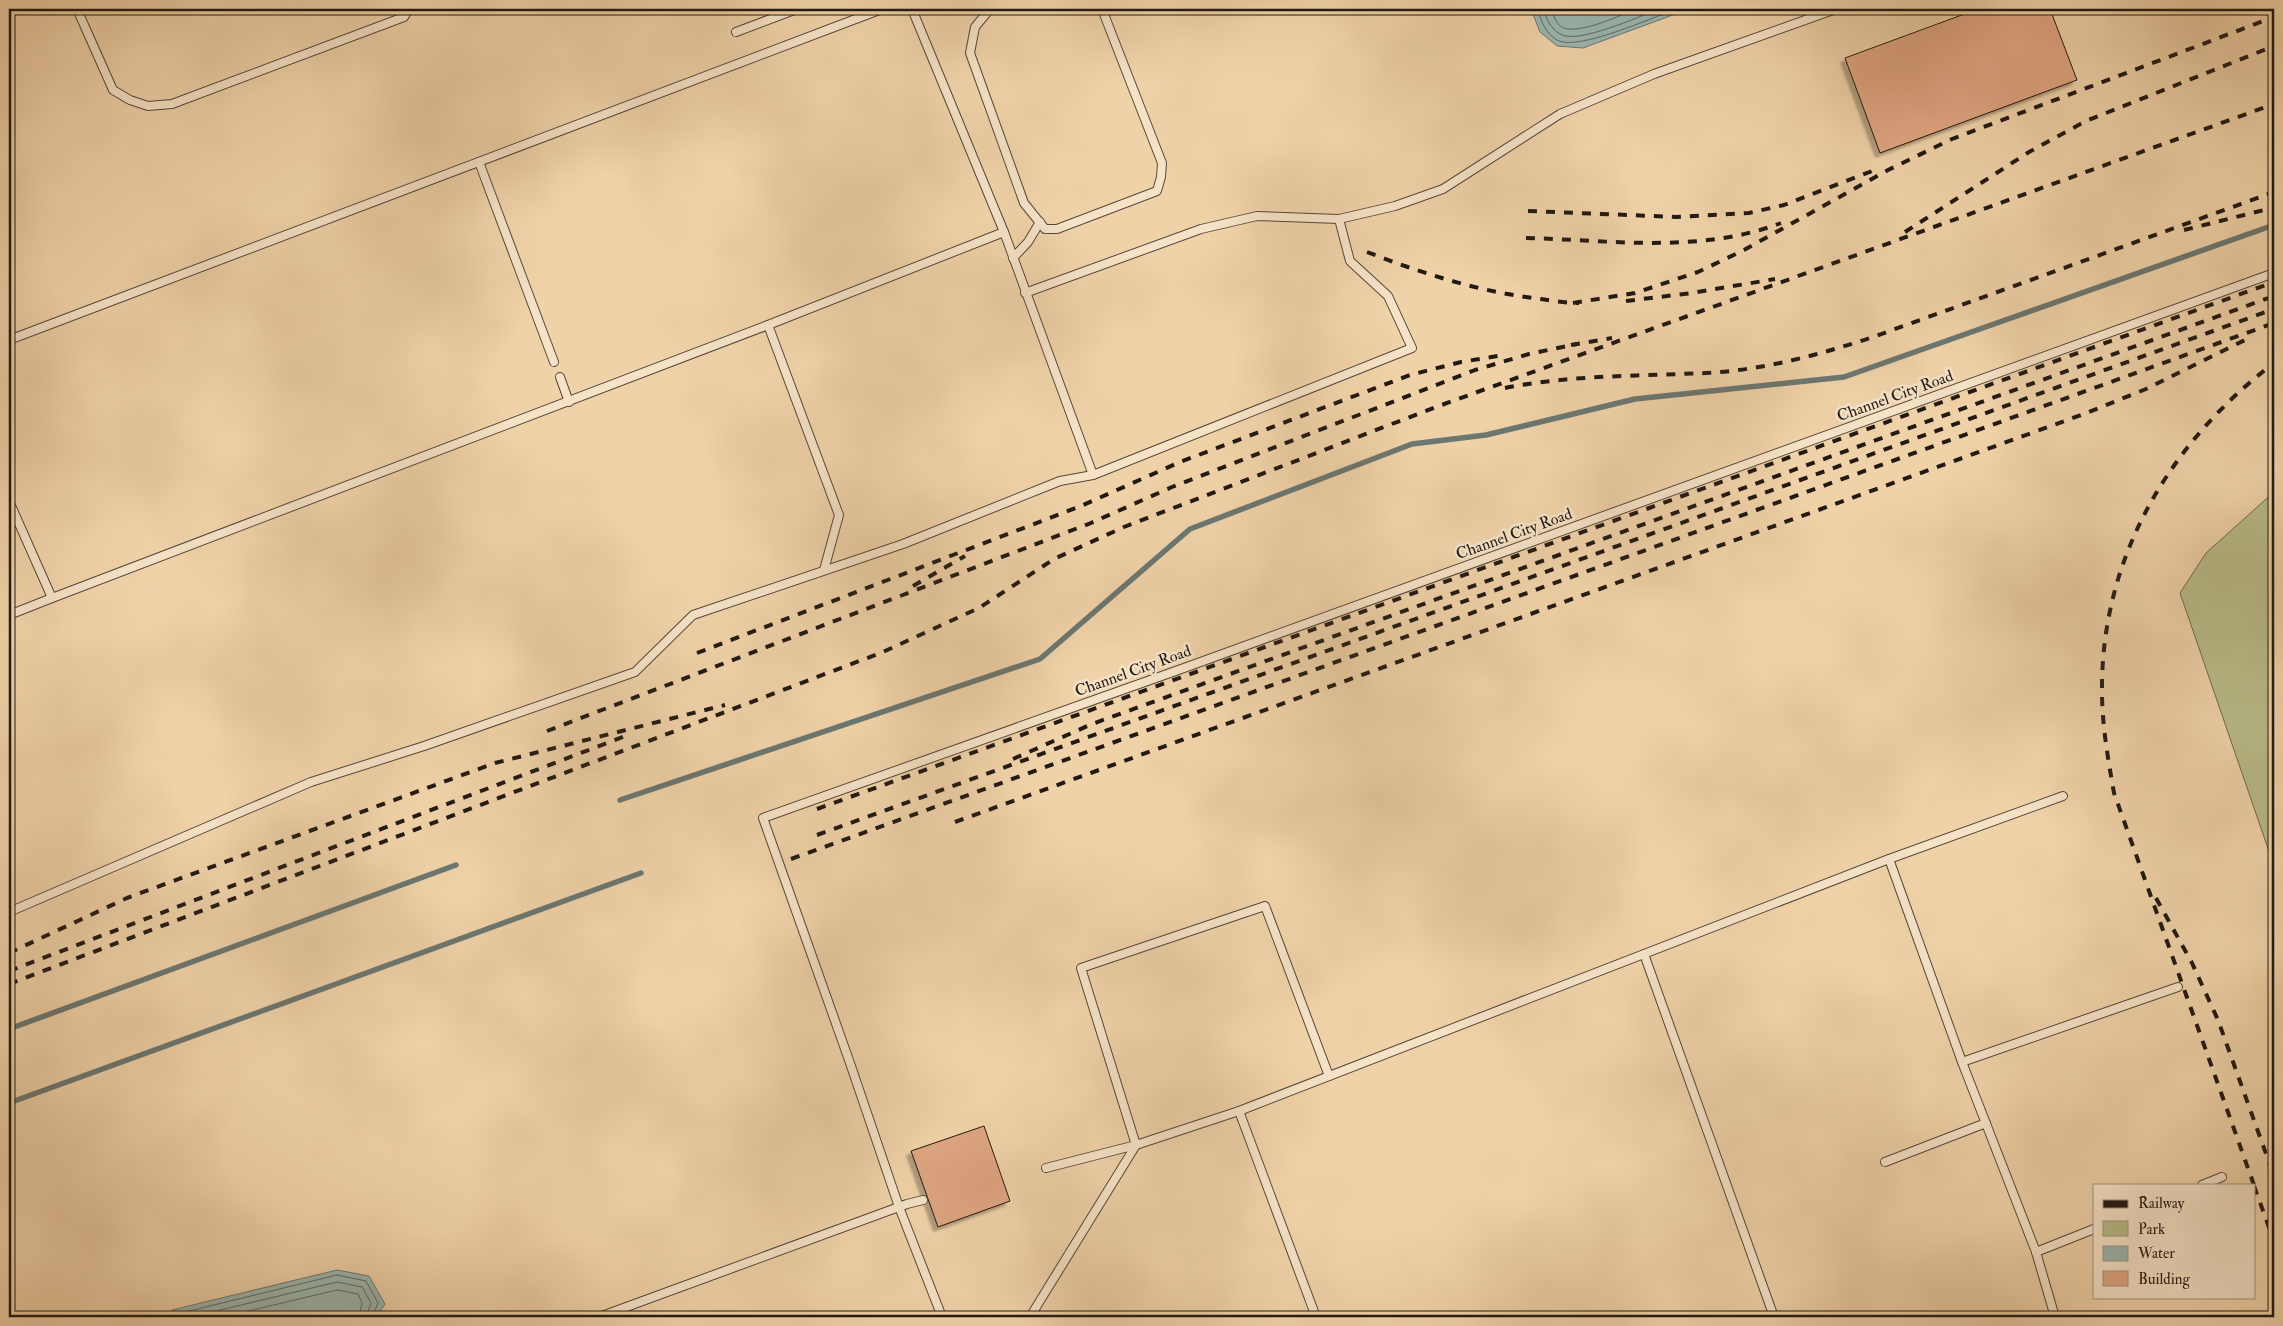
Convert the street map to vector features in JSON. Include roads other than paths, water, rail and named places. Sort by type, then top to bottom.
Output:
[{"type":"lane","points":[[77,9],[113,90],[130,100],[148,106],[172,104],[404,17],[409,9]]},
{"type":"lane","points":[[736,32],[797,9]]},
{"type":"lane","points":[[9,340],[882,9]]},
{"type":"lane","points":[[912,9],[1004,232],[1093,475]]},
{"type":"lane","points":[[990,9],[975,27],[970,53],[1024,203],[1045,228],[1057,228],[1157,191],[1162,177],[1162,163],[1102,9]]},
{"type":"lane","points":[[1025,293],[1201,229],[1257,216],[1339,219],[1396,206],[1443,189],[1560,114],[1654,74],[1836,9]]},
{"type":"lane","points":[[479,162],[554,362]]},
{"type":"lane","points":[[9,912],[311,782],[424,746],[635,672],[693,615],[903,544],[1060,481],[1093,475],[1412,348],[1388,296],[1350,261],[1339,219]]},
{"type":"lane","points":[[1013,258],[1028,242],[1040,222]]},
{"type":"lane","points":[[9,615],[569,402],[1004,232]]},
{"type":"lane","name":"Channel City Road","points":[[899,1207],[763,818],[1203,661],[2274,273]]},
{"type":"lane","points":[[768,324],[840,515],[824,570]]},
{"type":"lane","points":[[560,377],[569,402]]},
{"type":"lane","points":[[9,501],[52,598]]},
{"type":"lane","points":[[1046,1168],[1136,1145],[1239,1111],[1889,859],[2063,796]]},
{"type":"lane","points":[[1889,859],[1962,1062],[2036,1252],[2055,1317]]},
{"type":"lane","points":[[1030,1317],[1136,1145],[1081,968],[1265,906],[1329,1076]]},
{"type":"lane","points":[[1644,954],[1774,1317]]},
{"type":"lane","points":[[1962,1062],[2178,987]]},
{"type":"lane","points":[[1239,1111],[1316,1317]]},
{"type":"lane","points":[[1885,1162],[1986,1123]]},
{"type":"lane","points":[[2204,1184],[2222,1177]]},
{"type":"lane","points":[[599,1317],[899,1207],[923,1200]]},
{"type":"lane","points":[[899,1207],[942,1317]]},
{"type":"lane","points":[[2036,1252],[2093,1229]]},
{"type":"water","points":[[1531,9],[1689,9],[1583,48],[1557,46],[1540,32]]},
{"type":"water","points":[[337,1270],[369,1276],[385,1304],[376,1317],[175,1317],[172,1310]]},
{"type":"waterway","points":[[620,800],[1040,659],[1190,529],[1412,444],[1486,435],[1635,399],[1844,377],[2274,225]]},
{"type":"waterway","points":[[9,1029],[456,865]]},
{"type":"waterway","points":[[9,1103],[641,873]]},
{"type":"railway","points":[[1573,303],[1635,293],[1698,272],[1744,250],[1888,170],[1952,139],[2274,17]]},
{"type":"railway","points":[[1905,232],[2029,152],[2086,121],[2274,46]]},
{"type":"railway","points":[[9,984],[883,652],[979,608],[1054,559],[1124,527],[1436,407],[2274,104]]},
{"type":"railway","points":[[1528,211],[1677,217],[1749,213],[1784,205],[1880,168]]},
{"type":"railway","points":[[1505,388],[1579,378],[1706,373],[1749,369],[1811,356],[1873,337],[2274,192]]},
{"type":"railway","points":[[2184,230],[2264,210]]},
{"type":"railway","points":[[1526,238],[1655,243],[1687,242],[1719,239],[1750,233],[1781,223]]},
{"type":"railway","points":[[1367,252],[1431,275],[1474,287],[1518,296],[1579,303]]},
{"type":"railway","points":[[1626,301],[1692,293],[1775,279]]},
{"type":"railway","points":[[817,809],[2274,282]]},
{"type":"railway","points":[[1013,759],[1092,724],[2274,296]]},
{"type":"railway","points":[[817,835],[2274,309]]},
{"type":"railway","points":[[791,859],[2274,323]]},
{"type":"railway","points":[[1571,345],[1612,338]]},
{"type":"railway","points":[[955,822],[2084,414],[2146,389],[2247,339]]},
{"type":"railway","points":[[547,731],[1091,523],[1172,487],[1475,370],[1529,354],[1577,344]]},
{"type":"railway","points":[[697,653],[1081,506],[1180,462],[1410,375],[1461,362],[1504,355]]},
{"type":"railway","points":[[2254,1184],[2114,793],[2104,729],[2102,691],[2105,642],[2114,594],[2129,549],[2149,506],[2174,466],[2203,429],[2237,394],[2274,363]]},
{"type":"railway","points":[[913,586],[965,556]]},
{"type":"railway","points":[[9,953],[127,898],[495,763],[725,705]]},
{"type":"railway","points":[[9,971],[628,735]]},
{"type":"railway","points":[[2156,898],[2192,963],[2218,1020],[2274,1176]]},
{"type":"railway","points":[[2256,1192],[2274,1241]]}]
